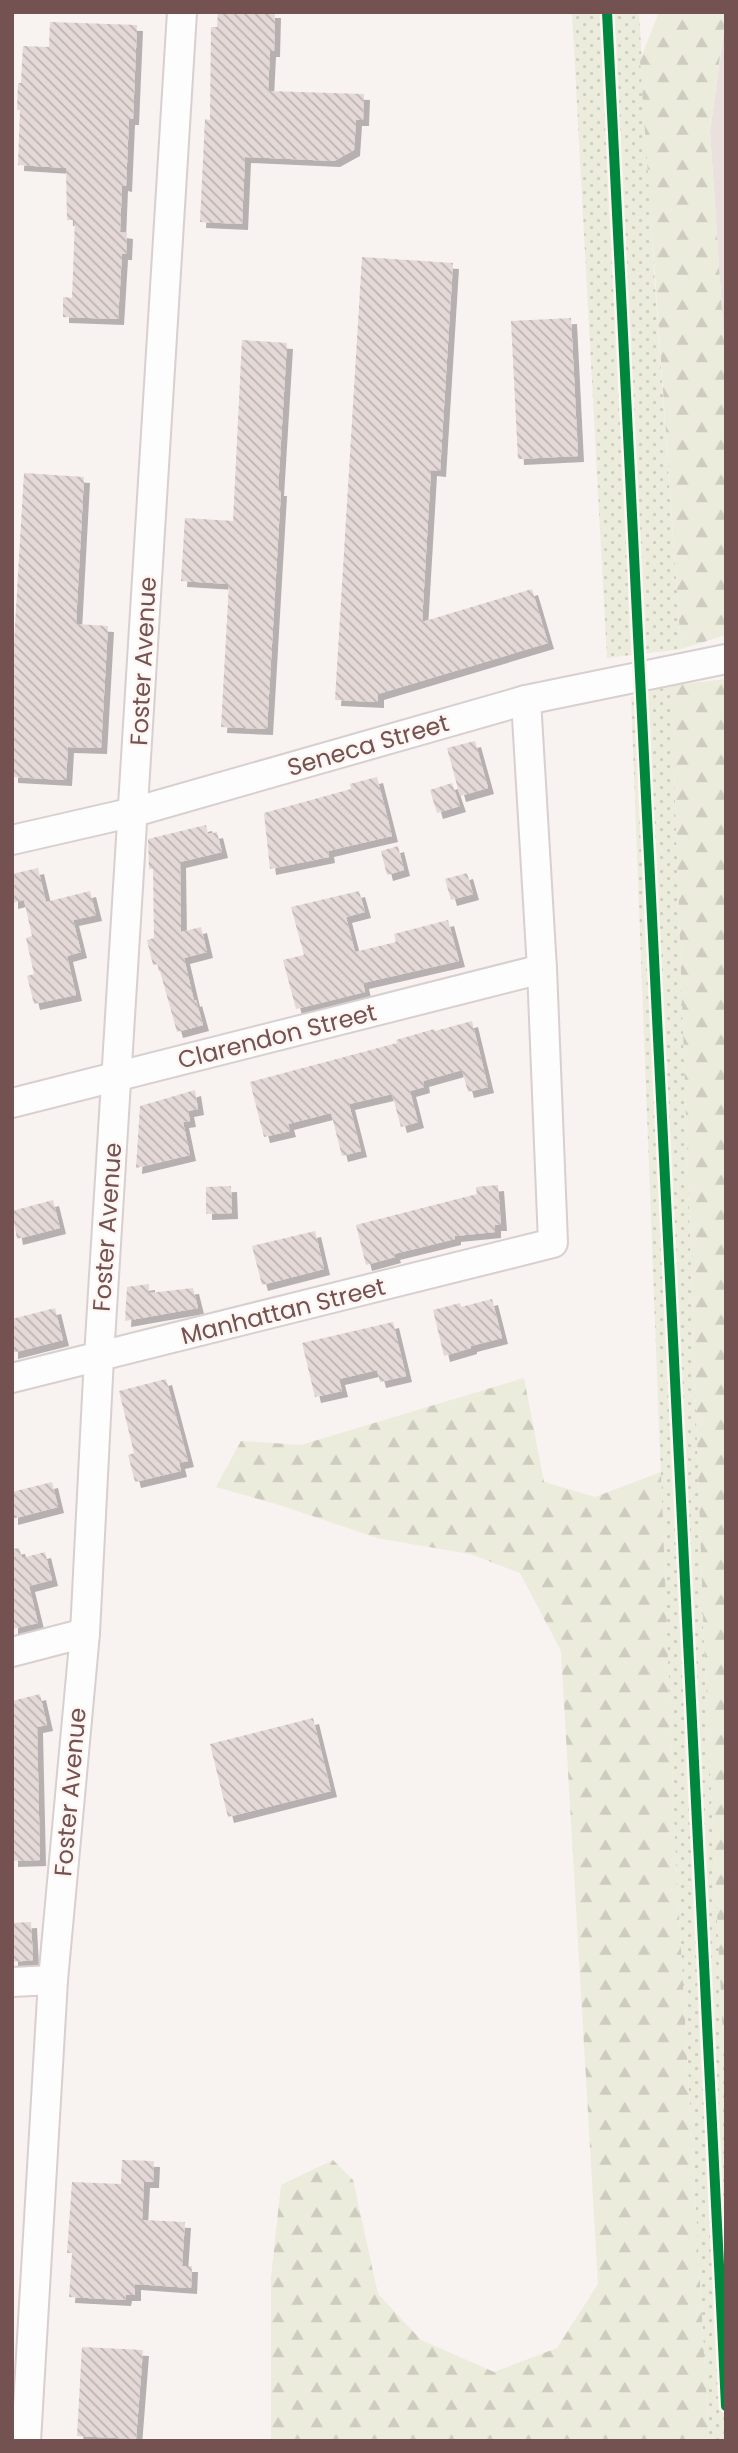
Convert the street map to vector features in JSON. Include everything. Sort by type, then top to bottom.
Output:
[{"type":"street","name":"Foster Avenue","points":[[26,2441],[52,1980],[85,1633],[99,1357],[182,12]]},
{"type":"street","name":"Seneca Street","points":[[12,840],[134,812],[526,700],[726,659]]},
{"type":"street","points":[[526,700],[542,970]]},
{"type":"street","name":"Clarendon Street","points":[[12,1103],[542,970]]},
{"type":"street","name":"Manhattan Street","points":[[12,1378],[553,1243],[542,970]]},
{"type":"street","points":[[12,1652],[85,1633]]},
{"type":"street","points":[[12,1982],[52,1980]]},
{"type":"shaded area","points":[[726,16],[726,372],[710,131]]},
{"type":"green space","points":[[572,12],[639,12],[681,649],[607,658]]},
{"type":"green space","points":[[659,12],[726,12],[710,131],[726,372],[726,635],[681,649],[640,60]]},
{"type":"green space","points":[[726,679],[726,2101],[704,1645],[674,766],[674,685]]},
{"type":"green space","points":[[674,685],[674,766],[704,1645],[726,2101],[726,2441],[709,2441],[675,1844],[631,697]]},
{"type":"green space","points":[[524,1378],[544,1482],[595,1497],[661,1472],[675,1844],[709,2441],[271,2441],[271,2278],[281,2185],[333,2160],[353,2180],[378,2294],[421,2340],[494,2372],[557,2348],[598,2284],[561,1651],[520,1573],[470,1554],[377,1538],[283,1506],[216,1487],[241,1441],[301,1445]]},
{"type":"building","points":[[218,12],[275,12],[274,51],[270,51],[268,91],[364,94],[363,120],[356,120],[354,150],[334,161],[245,157],[242,224],[200,222],[205,119],[210,120],[211,27],[217,27]]},
{"type":"building","points":[[50,22],[137,25],[133,119],[129,119],[126,186],[122,185],[120,232],[127,233],[126,254],[122,254],[118,319],[63,317],[63,297],[72,298],[75,220],[67,220],[66,168],[18,165],[18,83],[21,83],[23,46],[49,47]]},
{"type":"building","points":[[362,257],[453,263],[440,471],[431,470],[422,622],[532,589],[548,643],[378,694],[378,702],[335,700]]},
{"type":"building","points":[[571,318],[578,456],[518,459],[511,321]]},
{"type":"building","points":[[242,340],[287,343],[267,729],[221,727],[229,584],[181,581],[185,518],[233,521]]},
{"type":"building","points":[[24,473],[84,477],[76,624],[108,626],[101,748],[68,747],[66,780],[12,777],[12,677]]},
{"type":"building","points":[[475,741],[488,788],[460,796],[447,748]]},
{"type":"building","points":[[377,777],[392,836],[328,851],[329,857],[270,869],[264,813],[351,789],[350,784]]},
{"type":"building","points":[[452,783],[460,806],[437,813],[430,790]]},
{"type":"building","points":[[206,825],[208,834],[217,832],[222,852],[180,862],[181,932],[201,927],[207,952],[184,958],[194,1001],[196,1000],[203,1025],[177,1032],[158,964],[153,965],[147,940],[154,938],[153,869],[149,869],[148,839]]},
{"type":"building","points":[[398,846],[404,870],[387,875],[381,851]]},
{"type":"building","points":[[38,868],[46,902],[90,891],[96,915],[73,920],[81,952],[67,956],[76,995],[34,1004],[27,976],[34,974],[26,938],[32,936],[24,900],[12,903],[12,874]]},
{"type":"building","points":[[467,873],[473,894],[451,900],[445,879]]},
{"type":"building","points":[[359,891],[365,912],[346,917],[355,952],[396,942],[394,934],[448,920],[459,961],[363,983],[365,992],[296,1009],[283,960],[304,955],[291,907]]},
{"type":"building","points":[[472,1021],[488,1087],[468,1092],[462,1070],[423,1081],[424,1087],[410,1091],[418,1122],[401,1127],[392,1094],[349,1104],[361,1151],[342,1156],[331,1113],[288,1124],[290,1131],[264,1137],[250,1082],[397,1043],[396,1040],[434,1029],[435,1031]]},
{"type":"building","points":[[195,1090],[198,1109],[188,1111],[190,1121],[183,1122],[190,1155],[136,1168],[140,1106]]},
{"type":"building","points":[[498,1185],[501,1225],[495,1225],[495,1232],[455,1236],[455,1239],[394,1254],[395,1257],[366,1265],[356,1225],[477,1194],[476,1187]]},
{"type":"building","points":[[231,1186],[232,1213],[206,1214],[206,1187]]},
{"type":"building","points":[[53,1200],[60,1228],[17,1239],[12,1211]]},
{"type":"building","points":[[315,1231],[324,1269],[262,1285],[252,1246]]},
{"type":"building","points":[[149,1284],[149,1293],[193,1288],[198,1308],[125,1321],[127,1287]]},
{"type":"building","points":[[492,1299],[502,1338],[444,1356],[433,1310],[460,1303],[461,1307]]},
{"type":"building","points":[[55,1308],[63,1340],[12,1353],[12,1319]]},
{"type":"building","points":[[393,1322],[406,1376],[380,1382],[377,1370],[339,1379],[342,1391],[315,1397],[302,1343]]},
{"type":"building","points":[[166,1379],[188,1461],[179,1463],[181,1471],[135,1482],[128,1455],[134,1453],[119,1391]]},
{"type":"building","points":[[52,1482],[58,1507],[12,1519],[12,1492]]},
{"type":"building","points":[[19,1548],[22,1558],[45,1552],[52,1580],[29,1586],[38,1623],[12,1629],[12,1549]]},
{"type":"building","points":[[40,1694],[47,1725],[37,1727],[40,1860],[12,1861],[12,1701]]},
{"type":"building","points":[[313,1718],[331,1791],[228,1817],[210,1744]]},
{"type":"building","points":[[31,1922],[33,1960],[12,1962],[12,1923]]},
{"type":"building","points":[[122,2160],[154,2161],[153,2182],[144,2182],[142,2220],[185,2222],[182,2266],[192,2266],[191,2288],[135,2284],[135,2295],[126,2295],[125,2300],[69,2297],[72,2253],[67,2253],[72,2182],[121,2184]]},
{"type":"building","points":[[82,2347],[143,2350],[136,2439],[77,2436]]},
{"type":"cycle path","points":[[607,12],[726,2406]]}]
